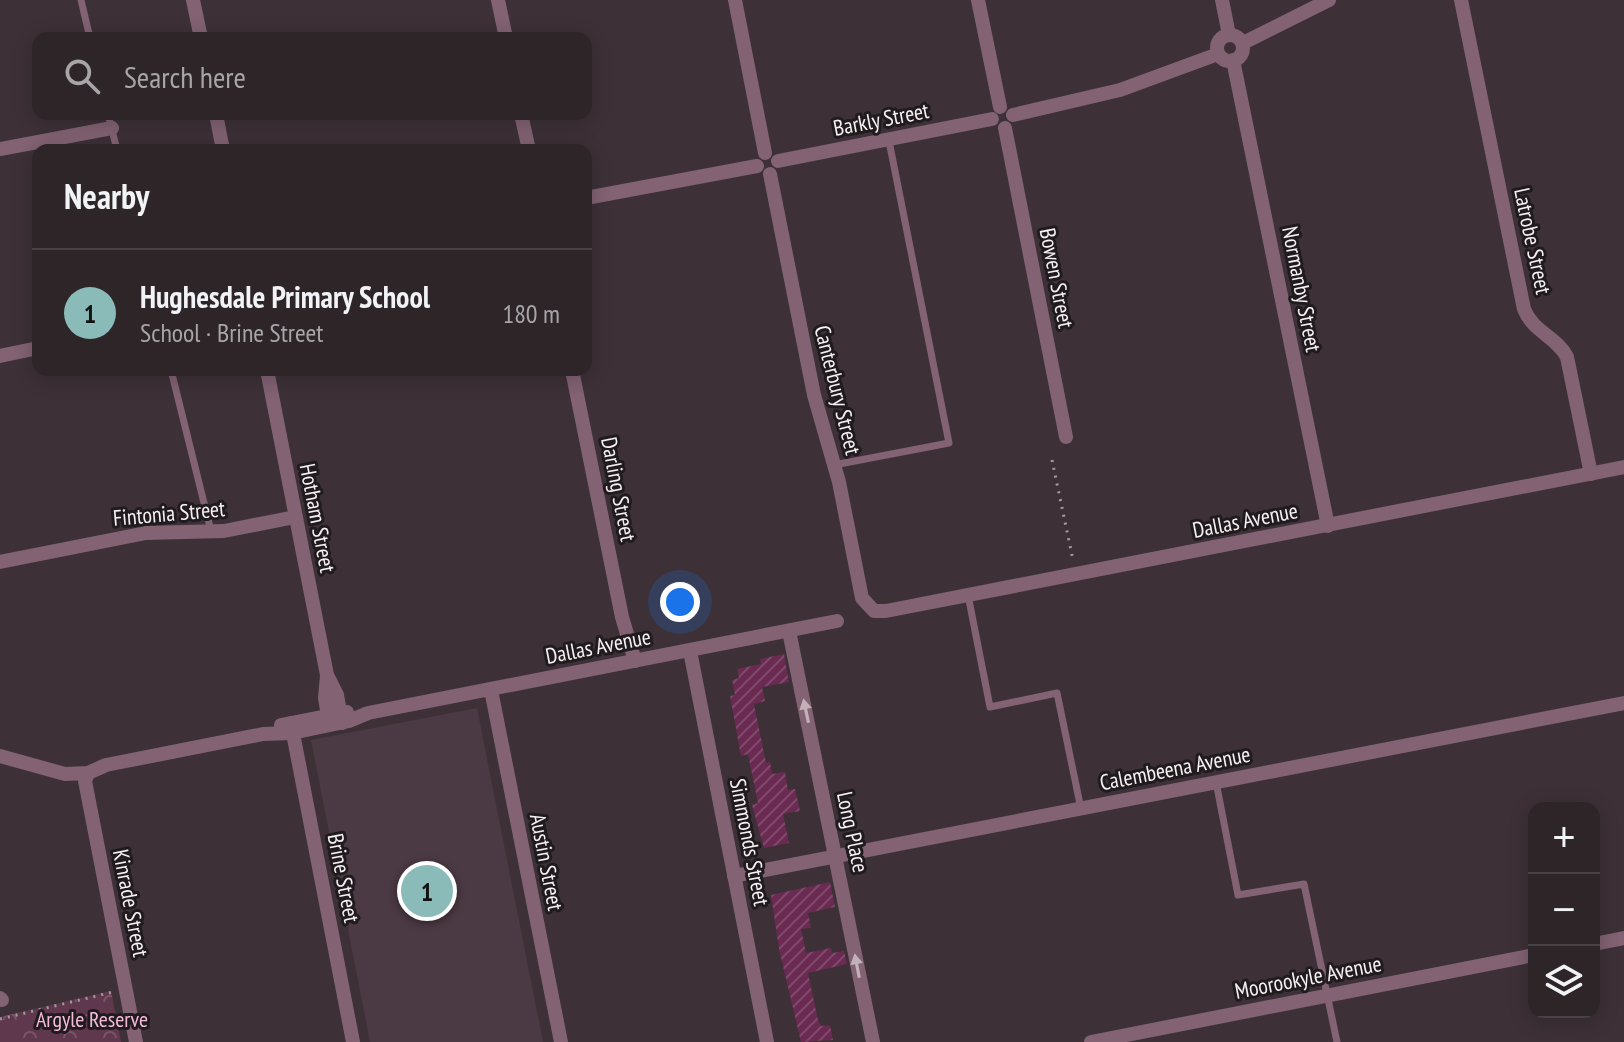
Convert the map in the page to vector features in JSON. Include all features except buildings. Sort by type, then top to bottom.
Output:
[{"type":"street","points":[[193,0],[200,32]]},
{"type":"street","points":[[498,0],[505,32]]},
{"type":"street","name":"Canterbury Street","points":[[735,0],[814,395],[834,465],[862,598],[874,611]]},
{"type":"street","name":"Bowen Street","points":[[978,0],[1066,437]]},
{"type":"street","points":[[1222,0],[1229,35],[1243,43]]},
{"type":"street","points":[[1243,43],[1329,0]]},
{"type":"street","name":"Latrobe Street","points":[[1461,0],[1524,309],[1533,325],[1559,345],[1567,357],[1591,474]]},
{"type":"street","points":[[1229,35],[1219,41],[1218,54],[1225,60],[1233,60],[1243,52],[1243,43]]},
{"type":"street","name":"Barkly Street","points":[[592,197],[1002,117],[1120,90],[1218,54]]},
{"type":"street","name":"Normanby Street","points":[[1233,60],[1328,526]]},
{"type":"street","points":[[217,120],[222,144]]},
{"type":"street","points":[[522,120],[528,144]]},
{"type":"street","points":[[0,149],[110,121]]},
{"type":"street","points":[[0,356],[32,349]]},
{"type":"street","name":"Hotham Street","points":[[268,376],[335,719]]},
{"type":"street","name":"Darling Street","points":[[573,376],[631,662]]},
{"type":"street","name":"Dallas Avenue","points":[[874,611],[1624,467]]},
{"type":"street","name":"Fintonia Street","points":[[0,562],[146,533],[212,532],[295,517]]},
{"type":"street","name":"Dallas Avenue","points":[[88,773],[99,766],[837,621]]},
{"type":"street","name":"Long Place","points":[[789,631],[873,1042]]},
{"type":"street","name":"Simmonds Street","points":[[690,651],[767,1042]]},
{"type":"street","name":"Austin Street","points":[[491,690],[561,1042]]},
{"type":"street","name":"Calembeena Avenue","points":[[734,876],[1624,703]]},
{"type":"street","name":"Brine Street","points":[[292,728],[353,1042]]},
{"type":"street","points":[[0,756],[65,774],[88,773]]},
{"type":"street","name":"Kinrade Street","points":[[88,773],[85,781],[136,1042]]},
{"type":"street","points":[[1600,943],[1624,938]]},
{"type":"street","name":"Moorookyle Avenue","points":[[1091,1042],[1528,956]]},
{"type":"lane","points":[[81,0],[89,32]]},
{"type":"lane","points":[[110,121],[116,144]]},
{"type":"lane","points":[[834,465],[949,443],[889,141]]},
{"type":"lane","points":[[173,376],[212,532]]},
{"type":"lane","points":[[968,595],[990,707],[1057,693],[1081,809]]},
{"type":"lane","points":[[1216,782],[1238,895],[1304,884],[1337,1042]]},
{"type":"path","points":[[1052,460],[1073,560]]},
{"type":"path","points":[[0,1019],[113,992]]},
{"type":"shaded area","points":[[477,708],[543,1042],[370,1042],[311,740]]},
{"type":"green space","name":"Argyle Reserve","points":[[111,991],[121,1042],[0,1042],[0,1017]]},
{"type":"place","name":"Hughesdale Primary School","points":[[427,891]]}]
